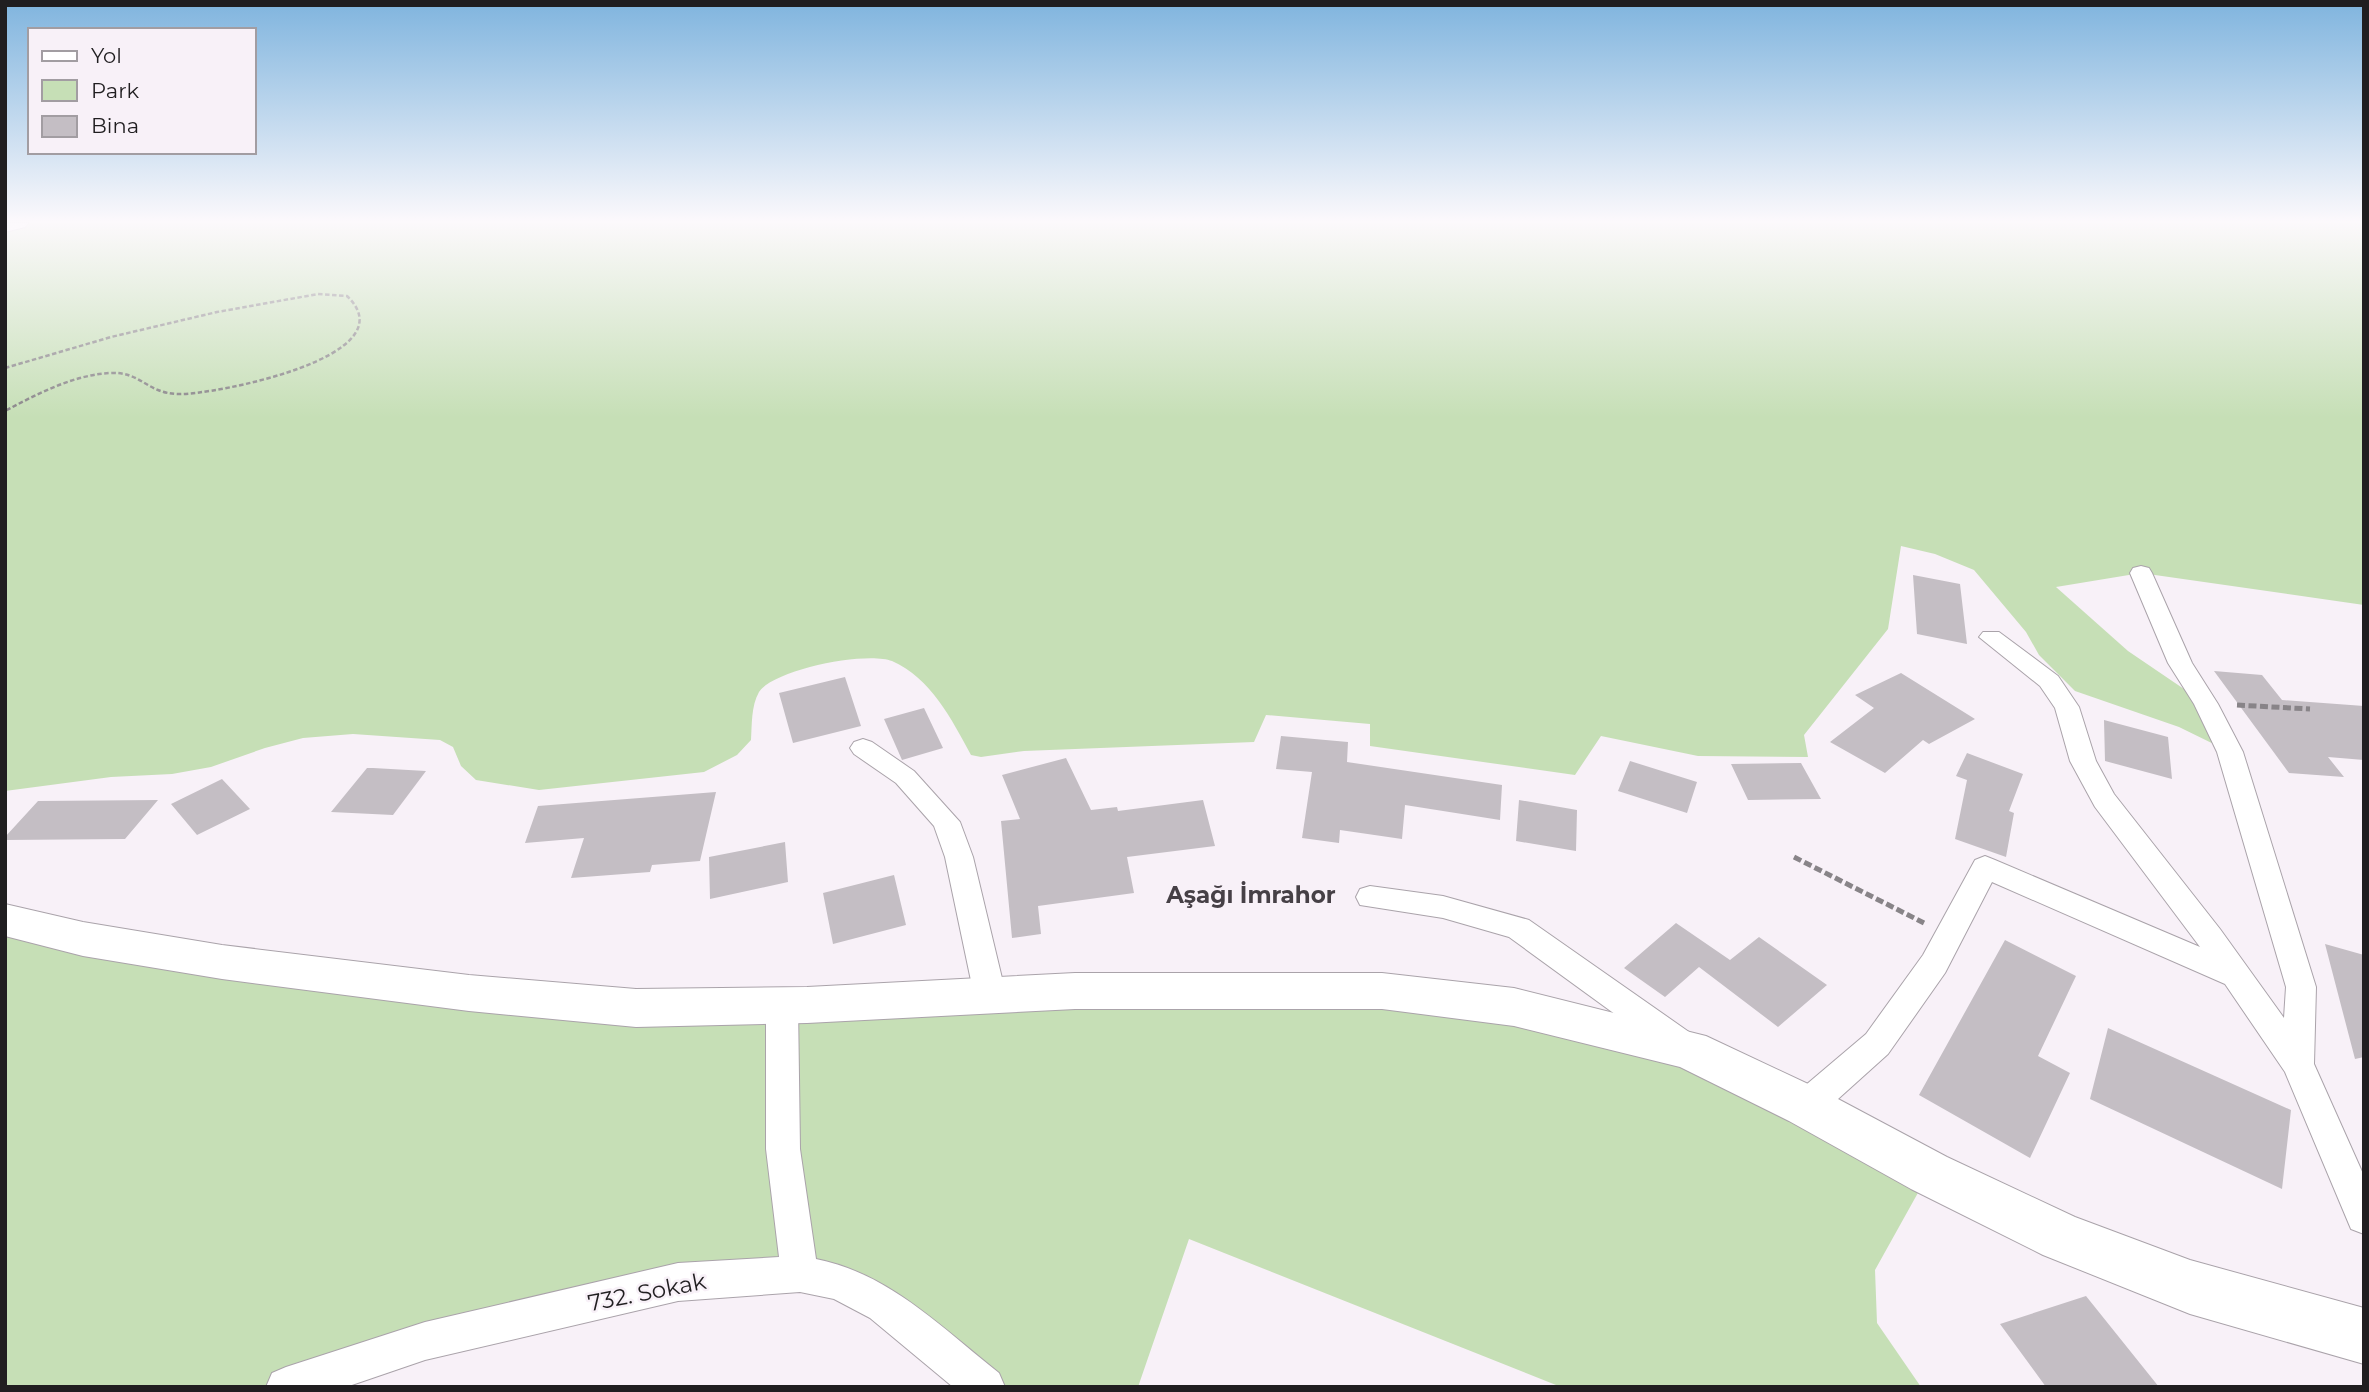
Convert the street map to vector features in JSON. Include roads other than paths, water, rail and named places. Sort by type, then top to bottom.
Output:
[{"type":"street","points":[[2141,573],[2180,663],[2206,704],[2230,752],[2301,987],[2298,1064]]},
{"type":"street","points":[[1991,637],[2049,681],[2067,707],[2083,761],[2104,800],[2209,937],[2298,1064],[2364,1217]]},
{"type":"street","points":[[863,748],[905,776],[946,822],[958,857],[990,995]]},
{"type":"street","points":[[1806,1106],[1877,1044],[1934,964],[1984,867],[2234,975]]},
{"type":"street","points":[[1370,897],[1443,907],[1519,928],[1690,1050],[1806,1106],[1929,1173],[2062,1237],[2190,1287],[2364,1336]]},
{"type":"street","points":[[5,920],[83,939],[222,962],[469,993],[636,1008],[782,1005],[1074,991],[1382,991],[1514,1007],[1690,1050]]},
{"type":"street","points":[[782,1005],[783,1149],[800,1274]]},
{"type":"street","name":"732. Sokak","points":[[286,1387],[425,1341],[678,1282],[800,1274],[839,1282],[883,1305],[985,1387]]},
{"type":"district","name":"Aşağı İmrahor","points":[[1251,895]]}]
